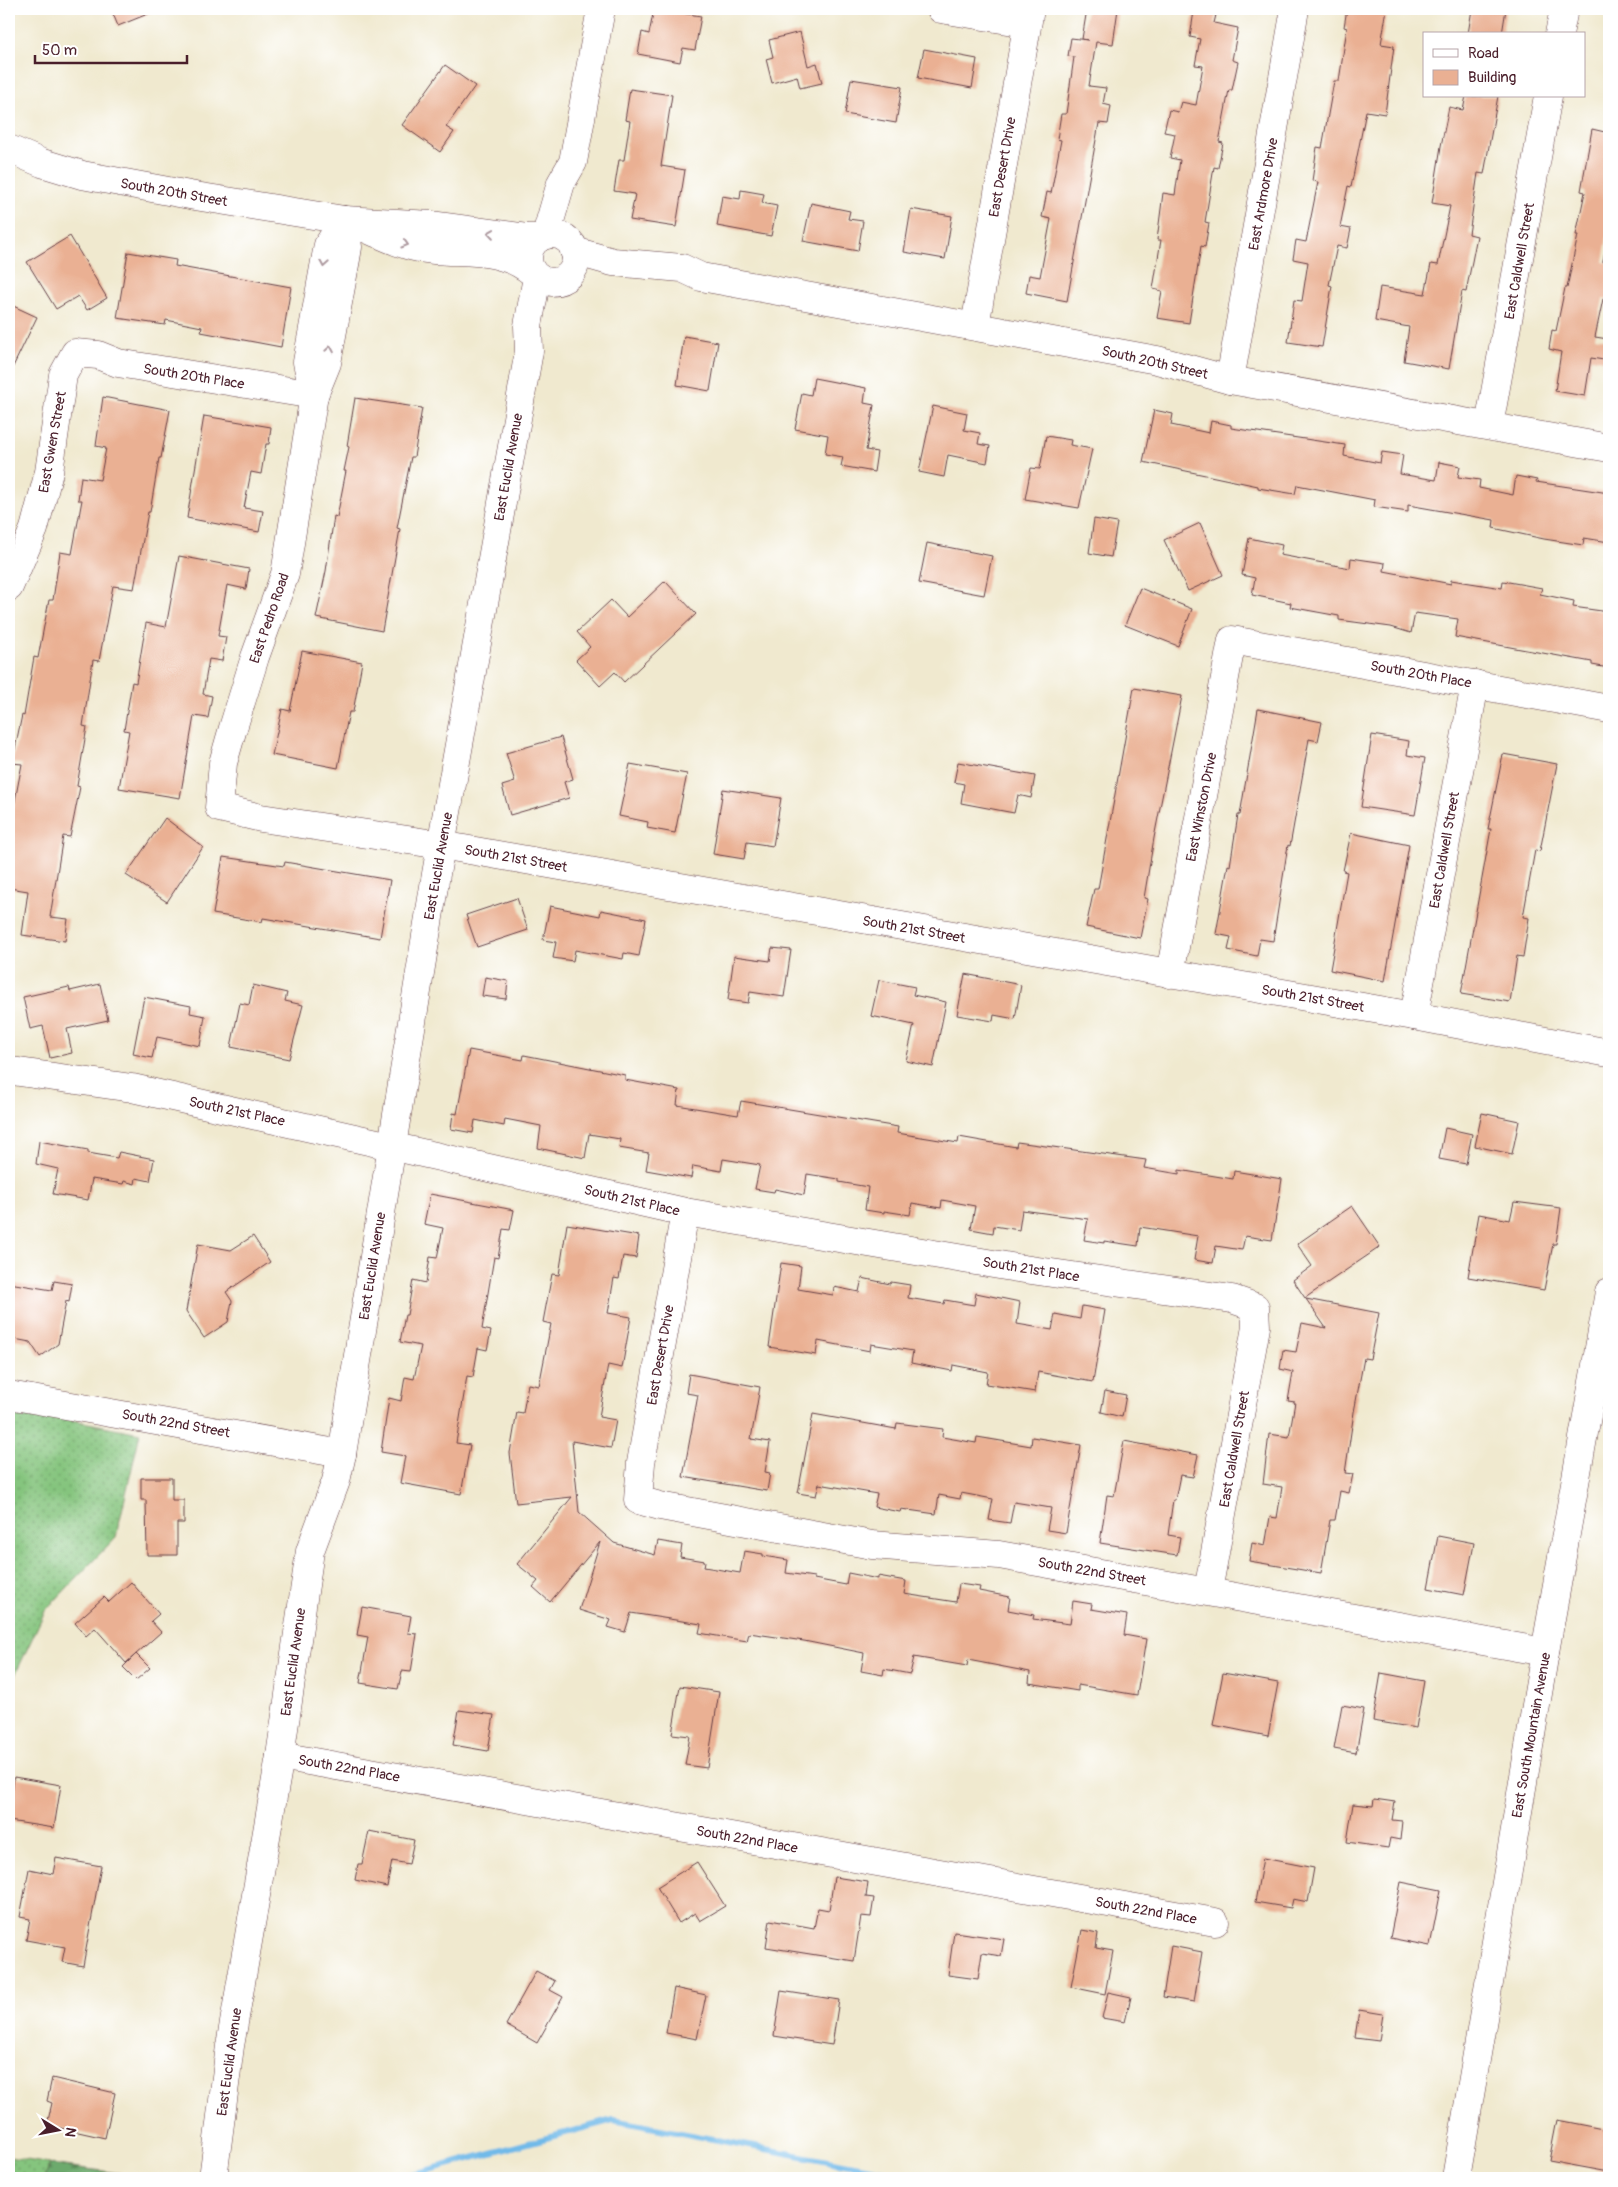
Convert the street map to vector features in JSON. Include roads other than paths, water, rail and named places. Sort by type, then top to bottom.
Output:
[{"type":"street","points":[[556,241],[574,265],[548,277],[529,265],[529,250],[556,241],[566,228],[573,178],[572,162],[601,9]]},
{"type":"street","points":[[941,9],[1029,16]]},
{"type":"street","name":"East Ardmore Drive","points":[[1230,380],[1295,9]]},
{"type":"street","points":[[1559,32],[1564,9]]},
{"type":"street","name":"East Desert Drive","points":[[975,326],[1029,16]]},
{"type":"street","name":"East Caldwell Street","points":[[1489,426],[1548,98]]},
{"type":"street","name":"South 20th Street","points":[[9,149],[82,175],[195,196],[344,220],[432,225],[556,241],[613,262],[682,268],[701,277],[1157,360],[1230,380],[1609,448]]},
{"type":"street","name":"South 20th Street","points":[[344,220],[407,245],[502,255],[548,277],[631,278],[678,283],[701,277]]},
{"type":"street","name":"East Pedro Road","points":[[219,808],[223,763],[255,657],[285,574],[314,395],[327,363],[348,247],[344,220]]},
{"type":"street","name":"East Euclid Avenue","points":[[212,2178],[248,1938],[280,1756],[310,1552],[336,1481],[342,1454],[441,845],[528,351],[528,326],[548,277]]},
{"type":"street","name":"South 20th Place","points":[[75,354],[98,355],[118,364],[314,395]]},
{"type":"street","name":"East Gwen Street","points":[[9,587],[34,529],[49,472],[62,375],[75,354]]},
{"type":"street","name":"South 20th Place","points":[[1232,640],[1609,708]]},
{"type":"street","name":"East Winston Drive","points":[[1170,974],[1232,640]]},
{"type":"street","name":"East Caldwell Street","points":[[1414,1016],[1475,684]]},
{"type":"street","name":"South 21st Street","points":[[219,808],[261,818],[441,845],[1414,1016],[1609,1053]]},
{"type":"street","name":"South 21st Place","points":[[12,1071],[132,1088],[685,1212],[1017,1268],[1232,1299],[1255,1306]]},
{"type":"street","name":"East Desert Drive","points":[[638,1500],[641,1463],[685,1212]]},
{"type":"street","name":"East South Mountain Avenue","points":[[1456,2178],[1545,1652],[1609,1292]]},
{"type":"street","name":"East Caldwell Street","points":[[1208,1591],[1256,1327],[1255,1306]]},
{"type":"street","name":"South 22nd Street","points":[[9,1395],[342,1454]]},
{"type":"street","name":"South 22nd Street","points":[[638,1500],[660,1506],[872,1545],[999,1555],[1545,1652]]},
{"type":"street","name":"South 22nd Place","points":[[280,1756],[1215,1922]]},
{"type":"waterway","points":[[399,2178],[613,2120],[917,2178]]}]
